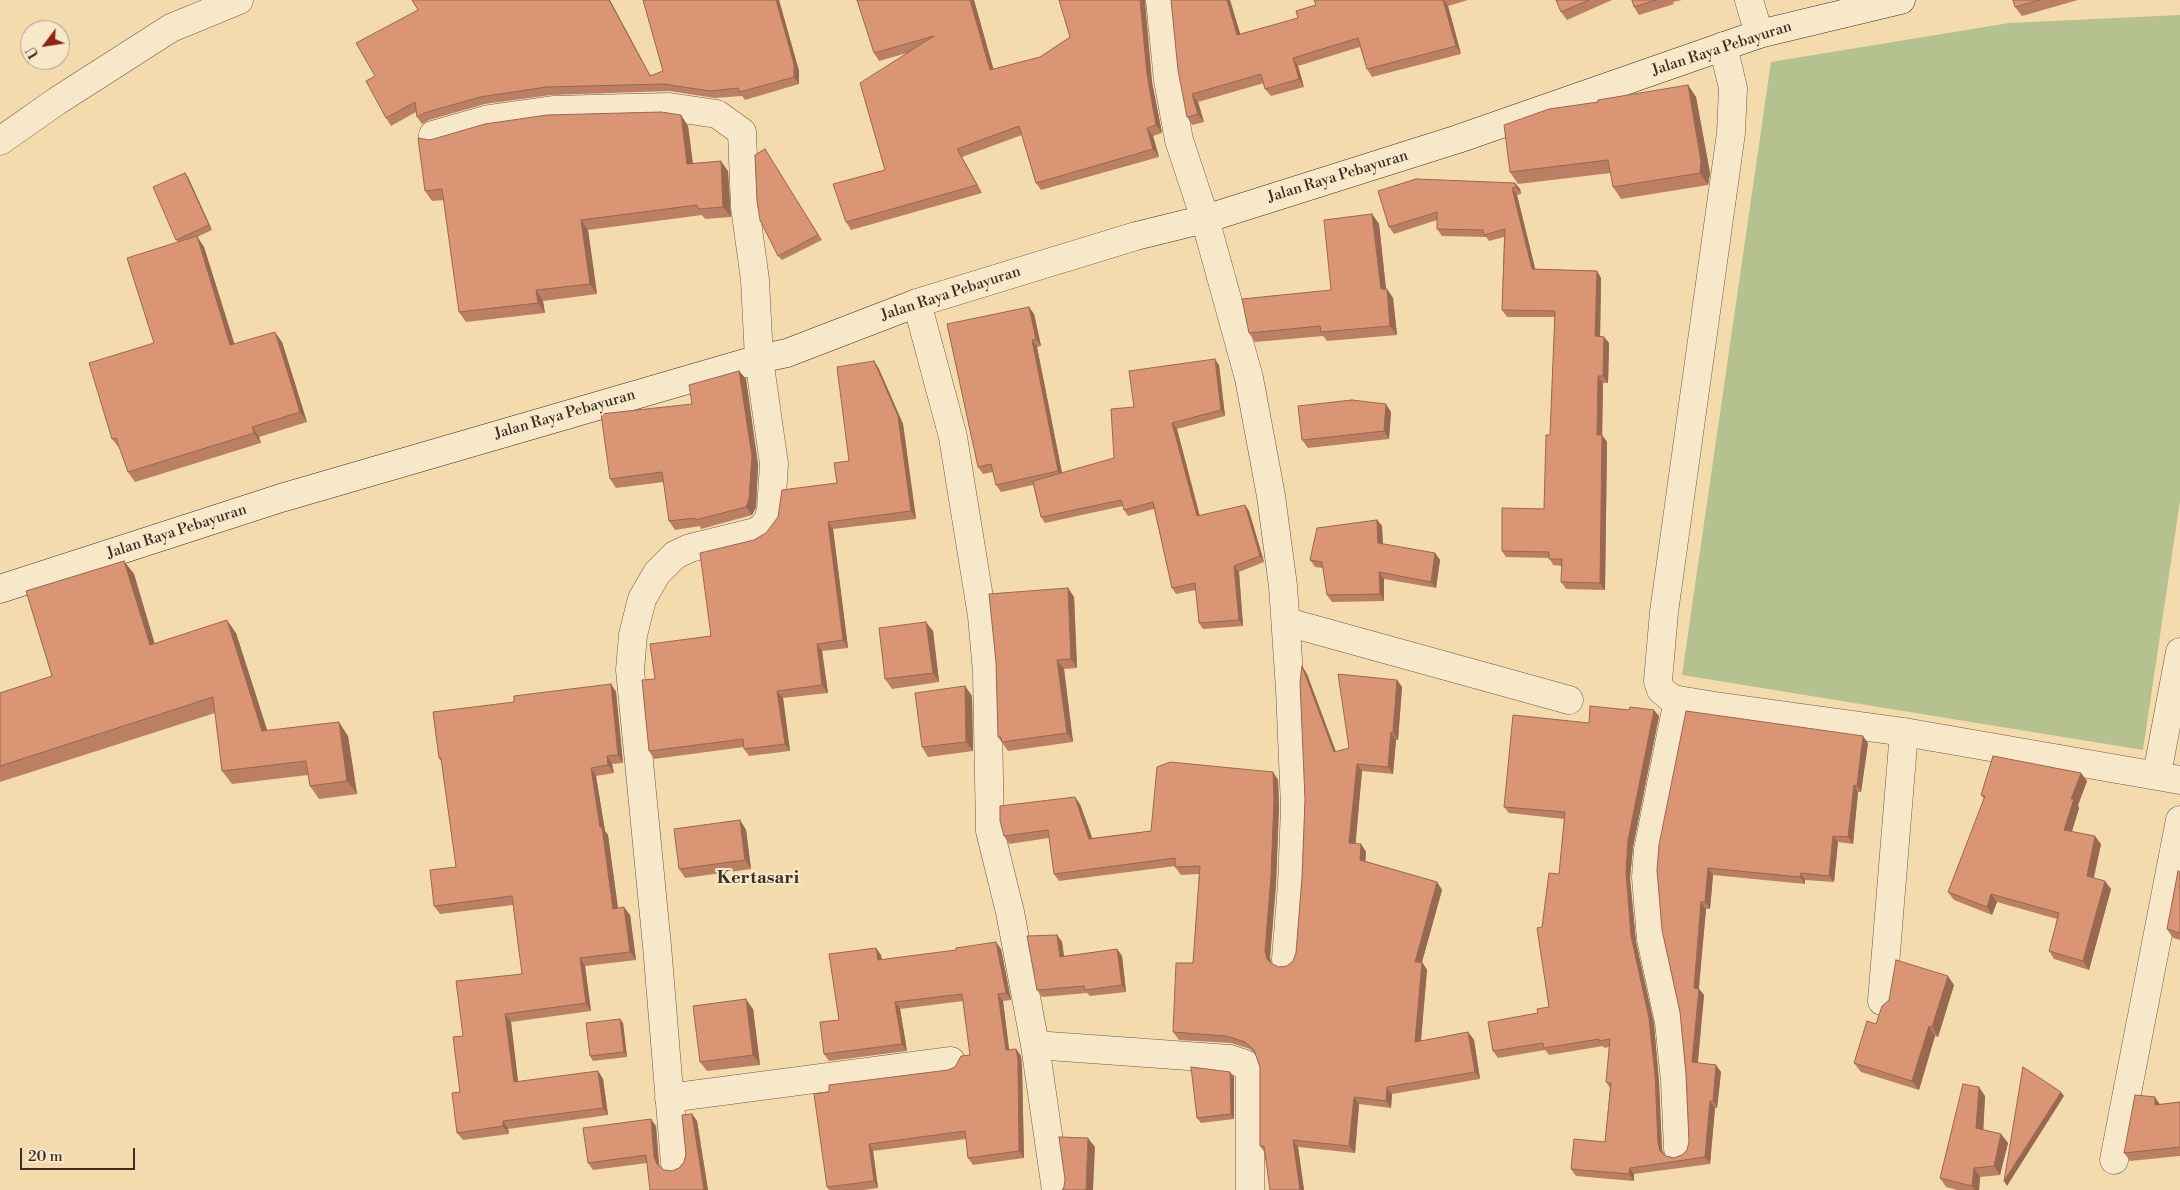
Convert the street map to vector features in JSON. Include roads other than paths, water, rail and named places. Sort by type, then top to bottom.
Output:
[{"type":"street","points":[[0,141],[57,101],[171,28],[238,0]]},
{"type":"street","points":[[1160,0],[1168,80],[1179,140],[1205,219],[1250,378],[1271,496],[1287,622],[1294,807],[1292,885],[1286,959]]},
{"type":"street","points":[[1749,0],[1759,34]]},
{"type":"street","name":"Jalan Raya Pebayuran","points":[[0,589],[281,498],[787,352],[917,303],[1136,236],[1205,219],[1458,140],[1759,34],[1901,0]]},
{"type":"street","points":[[1723,46],[1733,88],[1732,134],[1677,517],[1658,681],[1664,693],[1678,700],[1904,732],[2168,777],[2180,652]]},
{"type":"street","points":[[432,136],[489,119],[553,110],[669,107],[716,114],[742,132],[745,207],[755,280],[759,359],[774,464],[773,492],[768,520],[763,527],[754,532],[690,548],[675,556],[658,573],[642,599],[633,635],[630,670],[657,946],[675,1163]]},
{"type":"street","points":[[917,303],[954,437],[982,616],[987,672],[990,831],[1006,889],[1035,1045],[1056,1190]]},
{"type":"street","points":[[1287,622],[1569,700]]},
{"type":"street","points":[[1678,700],[1648,850],[1646,877],[1651,938],[1669,1022],[1675,1081],[1678,1148]]},
{"type":"street","points":[[1882,1001],[1904,732]]},
{"type":"street","points":[[2114,1160],[2180,820]]},
{"type":"street","points":[[1035,1045],[1230,1059],[1244,1064],[1250,1075],[1250,1190]]},
{"type":"street","points":[[669,1098],[951,1061]]},
{"type":"district","name":"Kertasari","points":[[758,879]]}]
